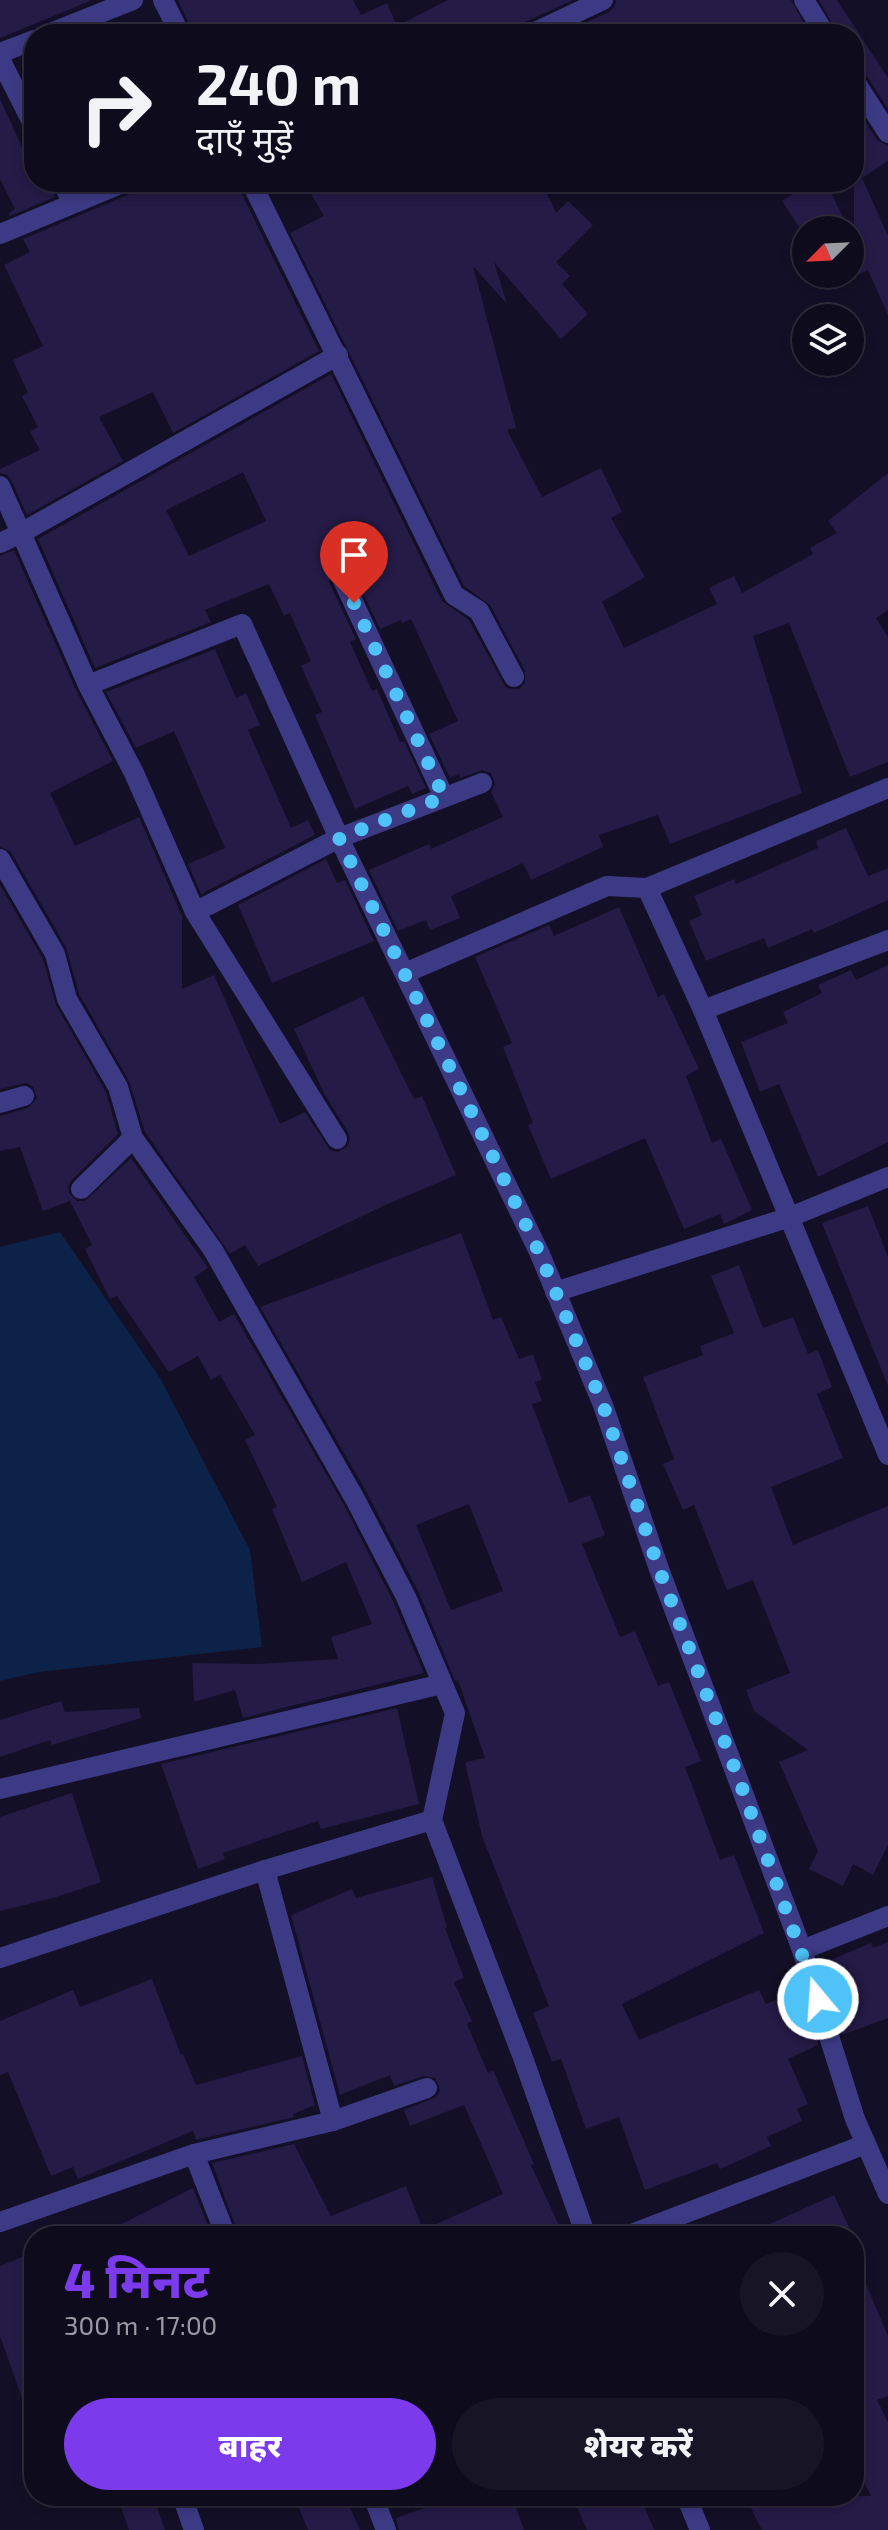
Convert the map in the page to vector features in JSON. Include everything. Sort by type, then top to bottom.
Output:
[{"type":"street","points":[[73,24],[133,0]]},
{"type":"street","points":[[163,0],[175,24]]},
{"type":"street","points":[[552,24],[603,0]]},
{"type":"street","points":[[804,0],[819,24]]},
{"type":"street","points":[[24,45],[0,56],[24,105]]},
{"type":"street","points":[[864,96],[888,133]]},
{"type":"street","points":[[67,192],[73,203]]},
{"type":"street","points":[[0,234],[100,192]]},
{"type":"street","points":[[260,192],[454,595],[479,611],[514,677]]},
{"type":"street","points":[[0,543],[338,355]]},
{"type":"street","points":[[0,486],[88,685],[134,773],[180,883],[337,1139]]},
{"type":"street","points":[[341,576],[444,797]]},
{"type":"street","points":[[88,685],[242,624],[339,838],[532,1239],[603,1405],[659,1569],[802,1950],[855,2119],[866,2144],[883,2167],[888,2194]]},
{"type":"street","points":[[195,912],[339,838],[482,783]]},
{"type":"street","points":[[405,973],[607,886],[647,888],[888,788]]},
{"type":"street","points":[[0,859],[55,954],[67,999],[118,1087],[133,1138],[213,1250],[347,1485],[406,1597],[455,1713],[432,1820],[522,2055],[582,2226]]},
{"type":"street","points":[[647,888],[882,1423],[888,1455]]},
{"type":"street","points":[[703,1010],[888,940]]},
{"type":"street","points":[[0,1103],[24,1096]]},
{"type":"street","points":[[81,1189],[133,1138]]},
{"type":"street","points":[[555,1292],[790,1217],[888,1177]]},
{"type":"street","points":[[0,1789],[442,1684]]},
{"type":"street","points":[[0,1958],[265,1870],[432,1820]]},
{"type":"street","points":[[265,1870],[333,2121]]},
{"type":"street","points":[[802,1950],[888,1916]]},
{"type":"street","points":[[0,2222],[194,2154],[333,2121],[427,2088]]},
{"type":"street","points":[[652,2226],[866,2144]]},
{"type":"street","points":[[194,2154],[222,2226]]},
{"type":"street","points":[[186,2506],[194,2530]]},
{"type":"street","points":[[377,2506],[386,2530]]},
{"type":"street","points":[[690,2506],[700,2530]]},
{"type":"water","points":[[60,1232],[160,1378],[250,1550],[262,1647],[39,1672],[0,1681],[0,1247]]},
{"type":"building","points":[[0,0],[90,0],[34,24],[24,24],[24,28],[0,38]]},
{"type":"building","points":[[178,0],[353,0],[361,15],[387,3],[396,24],[189,24]]},
{"type":"building","points":[[448,0],[573,0],[525,22],[401,24]]},
{"type":"building","points":[[616,0],[791,0],[804,24],[583,24],[614,7]]},
{"type":"building","points":[[819,0],[837,0],[853,24],[832,24]]},
{"type":"building","points":[[864,41],[888,78],[888,109],[865,73]]},
{"type":"building","points":[[0,99],[24,146],[24,192],[53,192],[55,197],[10,216],[9,213],[15,209],[0,179]]},
{"type":"building","points":[[864,120],[877,140],[888,146],[888,161],[864,177]]},
{"type":"building","points":[[864,182],[888,236],[888,315],[868,270],[864,272],[864,216],[854,216],[854,192],[864,192]]},
{"type":"building","points":[[241,192],[319,351],[173,433],[153,392],[99,417],[123,461],[27,515],[11,480],[0,473],[0,469],[40,450],[30,432],[38,427],[22,396],[28,393],[13,360],[43,346],[4,265],[30,252],[23,239],[130,194]]},
{"type":"building","points":[[310,192],[547,192],[556,213],[568,201],[593,225],[556,262],[570,276],[562,284],[588,314],[561,339],[494,262],[507,304],[473,266],[516,428],[507,430],[542,497],[601,468],[622,512],[611,518],[645,577],[602,602],[624,648],[717,604],[709,588],[734,576],[742,593],[813,554],[810,548],[837,533],[828,521],[888,473],[888,610],[876,618],[888,637],[888,762],[850,777],[789,623],[753,636],[802,793],[670,844],[658,815],[599,835],[603,847],[531,880],[523,863],[451,896],[460,918],[430,930],[426,920],[398,931],[369,870],[429,844],[431,849],[503,817],[491,792],[495,784],[491,773],[482,770],[460,778],[459,774],[450,778],[429,734],[458,721],[411,619],[380,629],[352,570],[341,563],[330,569],[329,582],[356,639],[350,642],[372,691],[377,689],[400,742],[404,741],[426,788],[412,794],[408,786],[355,809],[315,715],[322,712],[301,666],[311,661],[290,613],[284,616],[269,584],[205,610],[211,622],[95,668],[38,539],[331,374],[442,601],[469,620],[506,688],[519,689],[525,683],[525,671],[490,605],[464,586],[290,233],[324,216]],"holes":[[[243,472],[266,521],[189,556],[166,510]]]},
{"type":"building","points":[[796,192],[831,192],[842,216],[792,216],[782,201]]},
{"type":"building","points":[[14,550],[76,690],[113,761],[50,793],[75,846],[139,817],[182,916],[182,989],[214,975],[280,1124],[305,1112],[330,1150],[338,1152],[348,1146],[348,1132],[325,1095],[294,1029],[363,996],[414,1099],[422,1096],[456,1175],[258,1266],[245,1245],[230,1254],[145,1132],[129,1081],[79,994],[66,947],[11,852],[0,846],[0,556]]},
{"type":"building","points":[[215,649],[236,698],[246,693],[260,725],[248,730],[291,828],[308,820],[315,835],[201,894],[188,864],[225,848],[174,731],[136,748],[106,692]]},
{"type":"building","points":[[846,828],[868,876],[888,868],[888,900],[814,933],[812,929],[768,948],[764,938],[706,961],[689,921],[702,915],[694,896],[734,879],[736,884],[818,848],[816,841]]},
{"type":"building","points":[[326,859],[337,883],[345,880],[374,941],[272,983],[238,905]]},
{"type":"building","points":[[0,885],[43,959],[56,1005],[106,1092],[118,1134],[72,1180],[68,1186],[69,1193],[77,1201],[85,1201],[131,1158],[208,1268],[194,1277],[219,1322],[234,1314],[344,1505],[394,1603],[424,1673],[243,1718],[235,1690],[194,1702],[192,1663],[258,1664],[338,1659],[331,1637],[372,1624],[346,1562],[302,1582],[272,1509],[277,1507],[245,1440],[255,1435],[220,1375],[211,1380],[198,1356],[169,1372],[117,1296],[110,1299],[85,1249],[92,1245],[70,1201],[43,1211],[20,1147],[0,1151],[0,1116],[28,1108],[37,1098],[33,1087],[26,1083],[0,1089]]},
{"type":"building","points":[[619,907],[658,997],[664,994],[699,1069],[686,1076],[712,1143],[721,1139],[752,1210],[724,1224],[720,1214],[684,1229],[645,1138],[551,1179],[528,1125],[533,1123],[503,1047],[512,1043],[475,957],[549,925],[554,936]]},
{"type":"building","points":[[888,965],[888,1142],[818,1177],[779,1084],[760,1092],[741,1042],[788,1023],[783,1012],[822,993],[818,985],[851,970],[856,980]]},
{"type":"building","points":[[868,1206],[888,1257],[888,1386],[822,1223]]},
{"type":"building","points":[[461,1233],[493,1320],[501,1317],[519,1359],[533,1354],[542,1380],[535,1382],[542,1401],[532,1404],[569,1503],[590,1495],[605,1535],[582,1544],[620,1637],[635,1631],[658,1686],[669,1682],[701,1761],[685,1767],[720,1860],[734,1855],[764,1933],[622,2004],[639,2040],[759,1990],[766,2004],[801,1989],[818,2045],[788,2059],[808,2104],[797,2109],[802,2121],[767,2137],[771,2146],[720,2169],[717,2163],[645,2190],[619,2117],[586,2129],[561,2059],[552,2062],[533,2013],[549,2006],[482,1836],[465,1762],[485,1758],[458,1680],[455,1681],[418,1591],[367,1493],[260,1307]],"holes":[[[469,1504],[503,1591],[451,1610],[416,1525]]]},
{"type":"building","points":[[739,1265],[763,1328],[793,1317],[808,1354],[818,1350],[832,1387],[817,1394],[843,1458],[771,1487],[793,1545],[888,1506],[888,1845],[873,1875],[853,1864],[843,1886],[809,1869],[818,1851],[779,1762],[808,1750],[754,1711],[746,1690],[790,1673],[753,1580],[727,1590],[694,1505],[683,1510],[663,1464],[674,1459],[643,1377],[703,1355],[700,1346],[734,1333],[711,1276]]},
{"type":"building","points":[[61,1701],[65,1712],[139,1708],[141,1718],[52,1745],[50,1740],[0,1757],[0,1720]]},
{"type":"building","points":[[397,1708],[419,1804],[321,1829],[318,1821],[223,1853],[225,1859],[198,1869],[161,1764]]},
{"type":"building","points":[[72,1793],[101,1882],[0,1911],[0,1817]]},
{"type":"building","points":[[432,1877],[445,1928],[464,1978],[454,1982],[472,2021],[467,2024],[488,2073],[493,2070],[559,2226],[432,2226],[503,2194],[464,2105],[410,2126],[404,2110],[436,2097],[440,2090],[435,2078],[423,2076],[394,2086],[390,2075],[340,2095],[291,1915],[352,1889],[356,1898]]},
{"type":"building","points":[[888,1942],[888,2018],[842,2035],[825,1979],[834,1975],[828,1961],[871,1943],[873,1948]]},
{"type":"building","points":[[152,1979],[196,2085],[302,2056],[315,2105],[293,2114],[294,2117],[196,2140],[193,2131],[78,2179],[73,2167],[51,2176],[8,2072],[0,2075],[0,2021],[73,1990],[80,2007]]},
{"type":"building","points":[[294,2144],[331,2216],[406,2186],[421,2226],[235,2226],[212,2163]]},
{"type":"building","points":[[193,2188],[208,2226],[118,2226]]},
{"type":"building","points":[[834,2195],[848,2226],[765,2226]]},
{"type":"building","points":[[24,2256],[24,2404],[0,2336],[0,2266]]},
{"type":"building","points":[[864,2280],[888,2336],[888,2396],[877,2400],[888,2422],[888,2530],[762,2530],[750,2506],[864,2506],[864,2496],[871,2496],[864,2482]]},
{"type":"building","points":[[121,2506],[157,2506],[165,2530],[129,2530]]},
{"type":"building","points":[[298,2506],[349,2506],[360,2530],[308,2530]]},
{"type":"building","points":[[430,2506],[516,2506],[524,2530],[399,2530],[396,2518]]},
{"type":"building","points":[[576,2506],[644,2506],[654,2530],[587,2530]]},
{"type":"route","points":[[354,603],[444,797],[339,838],[539,1252],[603,1405],[659,1569],[818,1999]]}]
